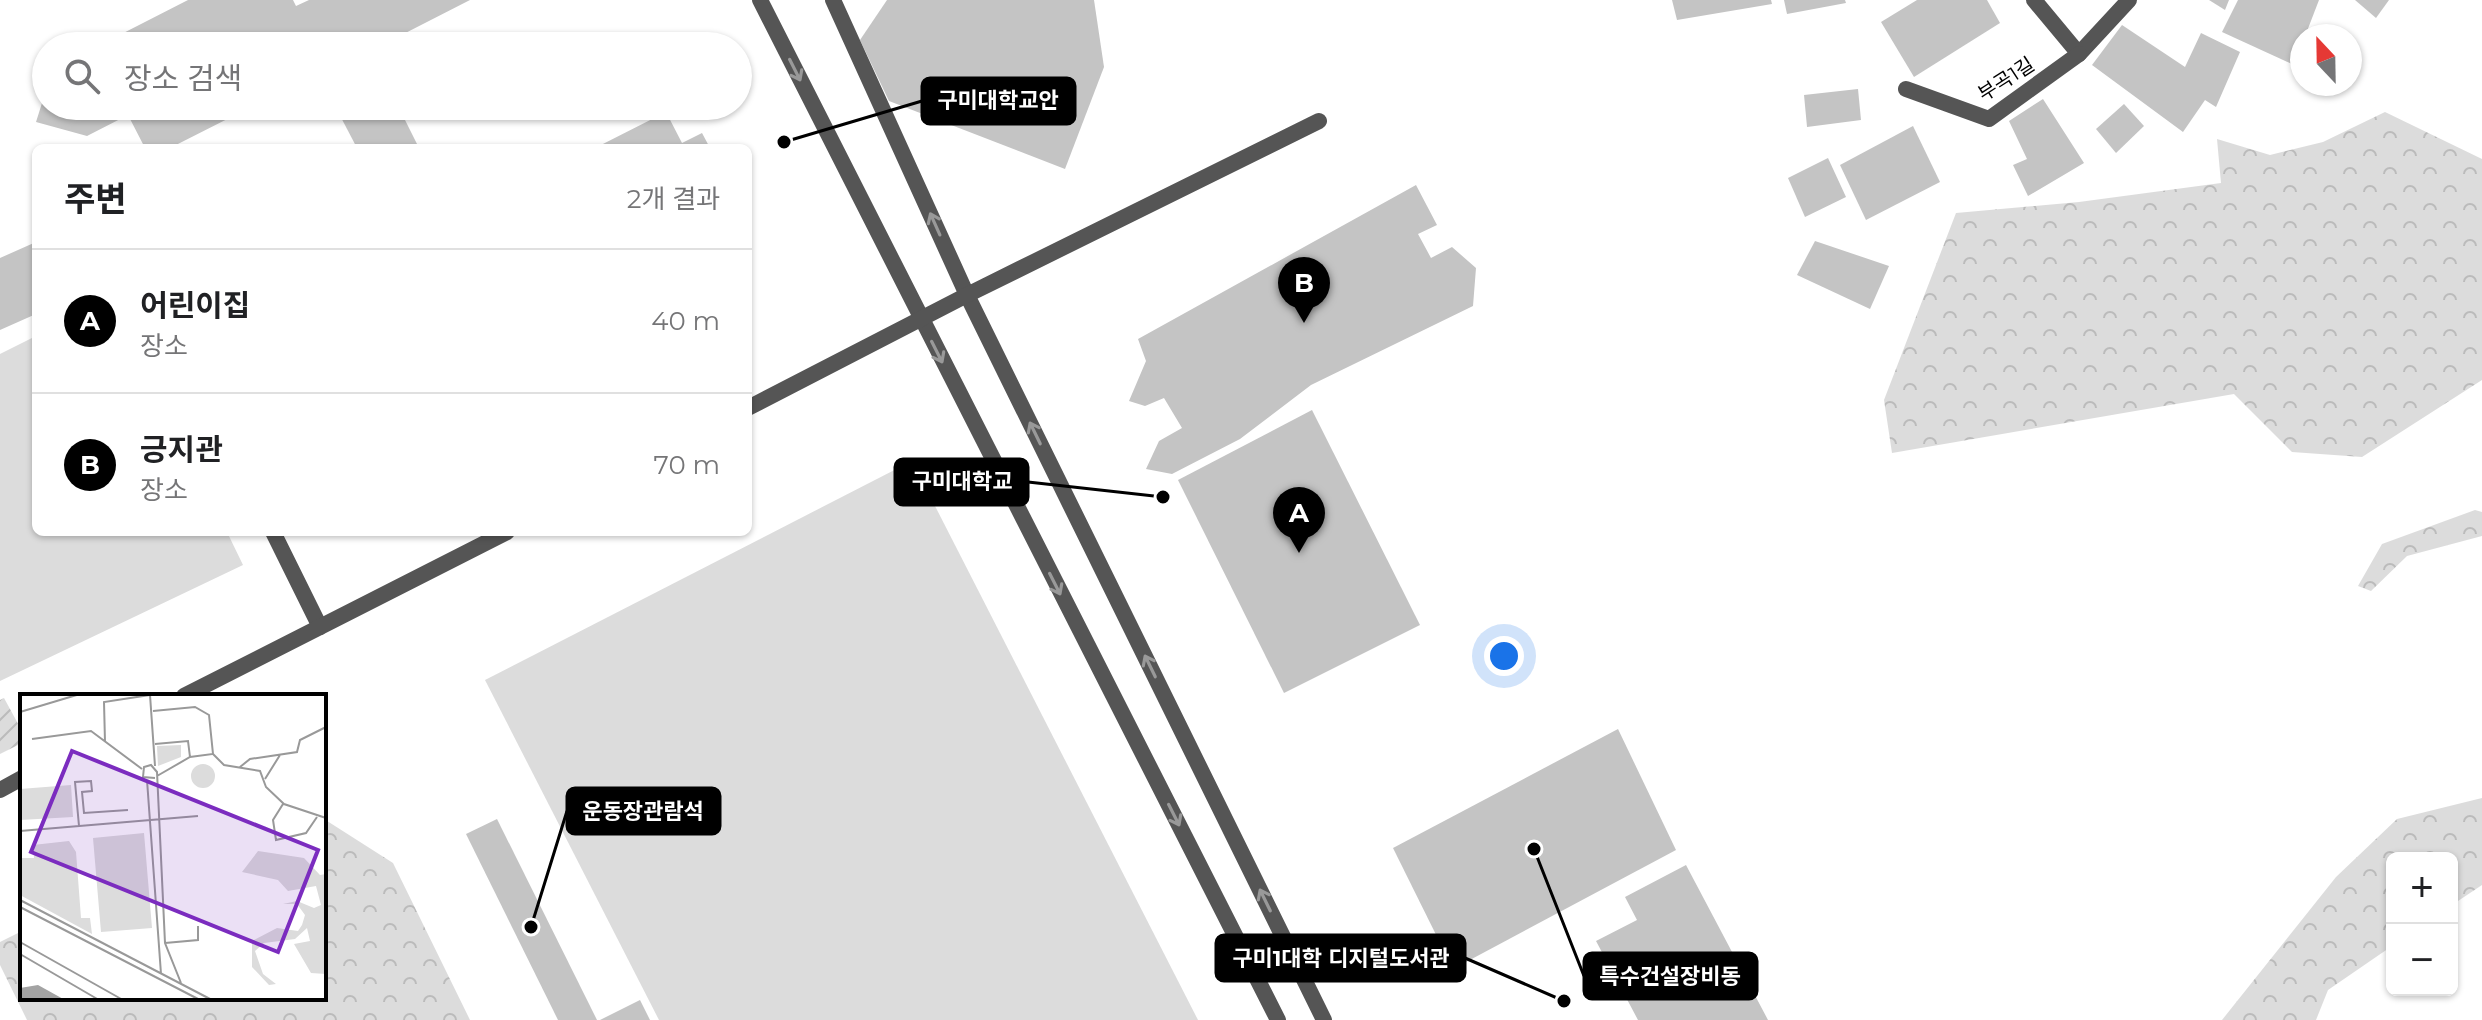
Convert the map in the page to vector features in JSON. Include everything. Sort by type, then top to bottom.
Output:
[{"type":"street","points":[[760,0],[1278,1020]]},
{"type":"street","points":[[833,0],[967,295],[1324,1020]]},
{"type":"street","points":[[2034,0],[2079,54]]},
{"type":"street","name":"부곡1길","points":[[1906,89],[1989,119],[2079,54],[2129,0]]},
{"type":"street","points":[[752,406],[967,295],[1319,121]]},
{"type":"street","points":[[275,536],[320,627]]},
{"type":"street","points":[[188,694],[499,536]]},
{"type":"street","points":[[0,790],[20,779]]},
{"type":"green space","points":[[2385,112],[2482,159],[2482,380],[2362,457],[2292,452],[2234,394],[1892,453],[1884,400],[1956,213],[2079,202],[2221,183],[2217,139],[2270,155],[2323,142]]},
{"type":"green space","points":[[32,338],[32,536],[229,536],[243,565],[0,681],[0,354]]},
{"type":"green space","points":[[912,461],[1198,1020],[659,1020],[485,680]]},
{"type":"green space","points":[[2475,510],[2482,512],[2482,536],[2407,556],[2371,591],[2358,586],[2382,544]]},
{"type":"green space","points":[[4,698],[20,727],[20,744],[0,754],[0,700]]},
{"type":"green space","points":[[2482,798],[2482,885],[2458,901],[2458,852],[2386,852],[2386,950],[2328,990],[2316,1020],[2222,1020],[2336,877],[2397,819]]},
{"type":"green space","points":[[326,820],[393,863],[470,1020],[27,1020],[0,965],[0,942],[20,932],[20,1000],[326,1000]]},
{"type":"building","points":[[188,0],[293,0],[296,6],[309,0],[470,0],[407,32],[125,32]]},
{"type":"building","points":[[887,0],[1094,0],[1104,67],[1065,169],[889,101],[860,40]]},
{"type":"building","points":[[1672,0],[1771,0],[1772,4],[1677,20]]},
{"type":"building","points":[[1784,0],[1845,0],[1846,3],[1787,14]]},
{"type":"building","points":[[1917,0],[1987,0],[2000,23],[1914,77],[1881,22]]},
{"type":"building","points":[[2209,0],[2229,0],[2225,10]]},
{"type":"building","points":[[2238,0],[2319,0],[2310,24],[2290,24],[2290,63],[2222,32]]},
{"type":"building","points":[[2355,0],[2389,0],[2376,18]]},
{"type":"building","points":[[2122,25],[2185,67],[2201,33],[2240,52],[2216,107],[2205,100],[2183,132],[2092,65]]},
{"type":"building","points":[[1858,89],[1861,120],[1807,127],[1804,95]]},
{"type":"building","points":[[2043,99],[2084,163],[2028,196],[2013,165],[2027,159],[2009,121]]},
{"type":"building","points":[[2124,104],[2144,126],[2116,153],[2096,129]]},
{"type":"building","points":[[37,120],[118,120],[87,136]]},
{"type":"building","points":[[131,120],[225,120],[178,144],[143,144]]},
{"type":"building","points":[[342,120],[405,120],[417,144],[355,144]]},
{"type":"building","points":[[650,120],[670,120],[682,143],[702,133],[708,144],[603,144]]},
{"type":"building","points":[[1913,126],[1940,182],[1866,220],[1840,165]]},
{"type":"building","points":[[1828,158],[1846,197],[1805,217],[1788,178]]},
{"type":"building","points":[[1416,185],[1437,225],[1418,234],[1431,258],[1452,247],[1476,268],[1473,306],[1311,385],[1240,439],[1172,474],[1146,469],[1159,441],[1182,428],[1164,398],[1145,406],[1129,401],[1146,361],[1138,339]]},
{"type":"building","points":[[1815,241],[1889,266],[1870,309],[1797,275]]},
{"type":"building","points":[[32,244],[32,316],[0,330],[0,258]]},
{"type":"building","points":[[1312,410],[1420,625],[1284,693],[1178,480]]},
{"type":"building","points":[[1618,729],[1676,850],[1453,969],[1393,848]]},
{"type":"building","points":[[497,819],[597,1020],[558,1020],[466,834]]},
{"type":"building","points":[[1686,865],[1768,1020],[1638,1020],[1596,941],[1637,920],[1625,897]]},
{"type":"building","points":[[640,1000],[650,1020],[600,1020]]},
{"type":"place","name":"구미대학교안","points":[[784,142]]},
{"type":"place","name":"긍지관","points":[[1304,323]]},
{"type":"place","name":"구미대학교","points":[[1163,497]]},
{"type":"place","name":"어린이집","points":[[1299,553]]},
{"type":"place","name":"특수건설장비동","points":[[1534,849]]},
{"type":"place","name":"운동장관람석","points":[[531,927]]},
{"type":"place","name":"구미1대학 디지털도서관","points":[[1564,1001]]}]
